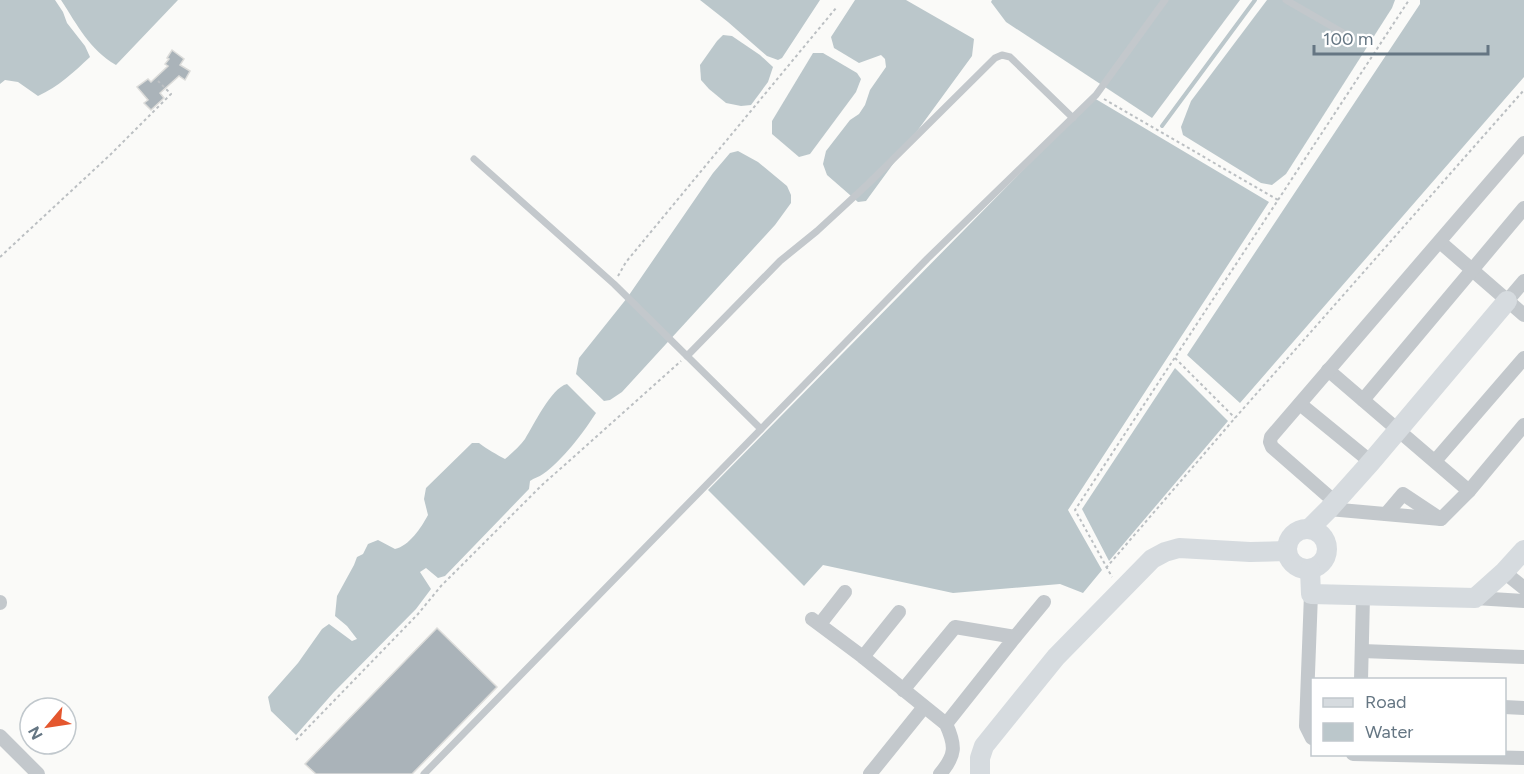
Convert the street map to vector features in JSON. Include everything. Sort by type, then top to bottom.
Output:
[{"type":"street","points":[[1441,519],[1386,514],[1332,505],[1272,447],[1271,437],[1524,143]]},
{"type":"street","points":[[1363,400],[1524,208]]},
{"type":"street","points":[[1440,242],[1524,315]]},
{"type":"street","points":[[1309,529],[1371,462],[1524,281]]},
{"type":"street","points":[[1435,461],[1524,358]]},
{"type":"street","points":[[1328,370],[1469,491]]},
{"type":"street","points":[[1300,404],[1371,462]]},
{"type":"street","points":[[1441,519],[1469,491],[1524,425]]},
{"type":"street","points":[[1386,514],[1403,494],[1441,519]]},
{"type":"street","points":[[1309,529],[1320,533],[1328,552],[1322,563],[1311,569],[1298,567],[1293,563],[1287,551],[1288,544],[1295,533],[1309,529]]},
{"type":"street","points":[[989,774],[980,774],[980,758],[984,747],[1056,657],[1152,559],[1179,548],[1250,552],[1287,551]]},
{"type":"street","points":[[1475,598],[1524,550]]},
{"type":"street","points":[[1311,569],[1306,726],[1311,736]]},
{"type":"street","points":[[1504,572],[1524,588]]},
{"type":"street","points":[[845,592],[816,622],[946,723],[953,740],[953,754],[940,774]]},
{"type":"street","points":[[1311,594],[1524,601]]},
{"type":"street","points":[[1361,678],[1363,596]]},
{"type":"street","points":[[946,723],[1044,602]]},
{"type":"street","points":[[863,657],[899,612]]},
{"type":"street","points":[[903,690],[955,627],[1015,637]]},
{"type":"street","points":[[1362,651],[1524,657]]},
{"type":"street","points":[[870,774],[924,707]]},
{"type":"street","points":[[1506,707],[1524,708]]},
{"type":"street","points":[[0,736],[38,774]]},
{"type":"street","points":[[1413,756],[1524,758]]},
{"type":"lane","points":[[424,774],[927,260],[1096,95],[1165,0]]},
{"type":"lane","points":[[1286,0],[1352,38]]},
{"type":"lane","points":[[687,356],[780,261],[817,231],[869,183],[995,58],[1002,55],[1010,57],[1073,118]]},
{"type":"lane","points":[[474,159],[614,284],[761,429]]},
{"type":"path","points":[[1121,590],[1106,568],[1075,510],[1409,0]]},
{"type":"path","points":[[614,284],[626,262],[836,8]]},
{"type":"path","points":[[0,257],[110,155],[171,94],[159,81]]},
{"type":"path","points":[[1106,568],[1524,90]]},
{"type":"path","points":[[1096,95],[1278,200]]},
{"type":"path","points":[[297,740],[418,614],[441,586],[540,486],[687,356]]},
{"type":"path","points":[[1175,358],[1235,418]]},
{"type":"water","points":[[0,0],[55,0],[67,23],[85,46],[90,57],[59,84],[38,96],[18,82],[5,80],[0,84]]},
{"type":"water","points":[[61,0],[178,0],[116,65],[91,44]]},
{"type":"water","points":[[700,0],[820,0],[782,58],[778,60],[767,56]]},
{"type":"water","points":[[855,0],[906,0],[974,39],[972,56],[866,201],[858,202],[827,175],[823,164],[826,151],[850,120],[859,114],[870,90],[886,67],[885,59],[881,55],[859,63],[834,48],[831,37]]},
{"type":"water","points":[[992,0],[1240,0],[1152,118],[1006,22],[991,2]]},
{"type":"water","points":[[1267,0],[1395,0],[1286,174],[1272,185],[1261,183],[1183,135],[1181,127],[1191,101]]},
{"type":"water","points":[[1420,0],[1524,0],[1524,77],[1240,403],[1187,355],[1420,4]]},
{"type":"water","points":[[723,35],[732,36],[773,67],[768,82],[751,105],[726,103],[701,80],[700,65]]},
{"type":"water","points":[[813,53],[823,53],[857,73],[861,79],[856,92],[810,154],[799,157],[772,134],[772,121]]},
{"type":"water","points":[[1094,98],[1269,202],[1068,510],[1102,570],[1083,593],[1060,584],[953,593],[823,565],[804,586],[708,490]]},
{"type":"water","points":[[738,151],[758,162],[787,186],[791,195],[791,203],[775,225],[622,392],[604,401],[576,374],[579,358],[627,298],[713,173],[730,153]]},
{"type":"water","points":[[1175,368],[1228,421],[1109,561],[1082,509]]},
{"type":"water","points":[[567,384],[596,413],[579,438],[550,468],[530,481],[529,489],[445,576],[438,578],[426,568],[420,572],[431,589],[416,609],[334,692],[296,735],[271,711],[268,697],[298,663],[322,629],[329,624],[352,641],[357,639],[335,616],[337,596],[357,557],[363,554],[368,544],[378,540],[395,549],[410,540],[428,515],[424,499],[426,488],[472,443],[479,443],[505,459],[525,439],[555,392]]},
{"type":"building","points":[[172,50],[184,59],[180,65],[190,71],[185,80],[179,76],[160,93],[164,98],[151,110],[144,103],[148,100],[137,87],[148,79],[151,82],[168,66],[165,64]]},
{"type":"building","points":[[437,628],[497,687],[412,774],[316,774],[305,764]]},
{"type":"waterway","points":[[1162,126],[1255,0]]}]
